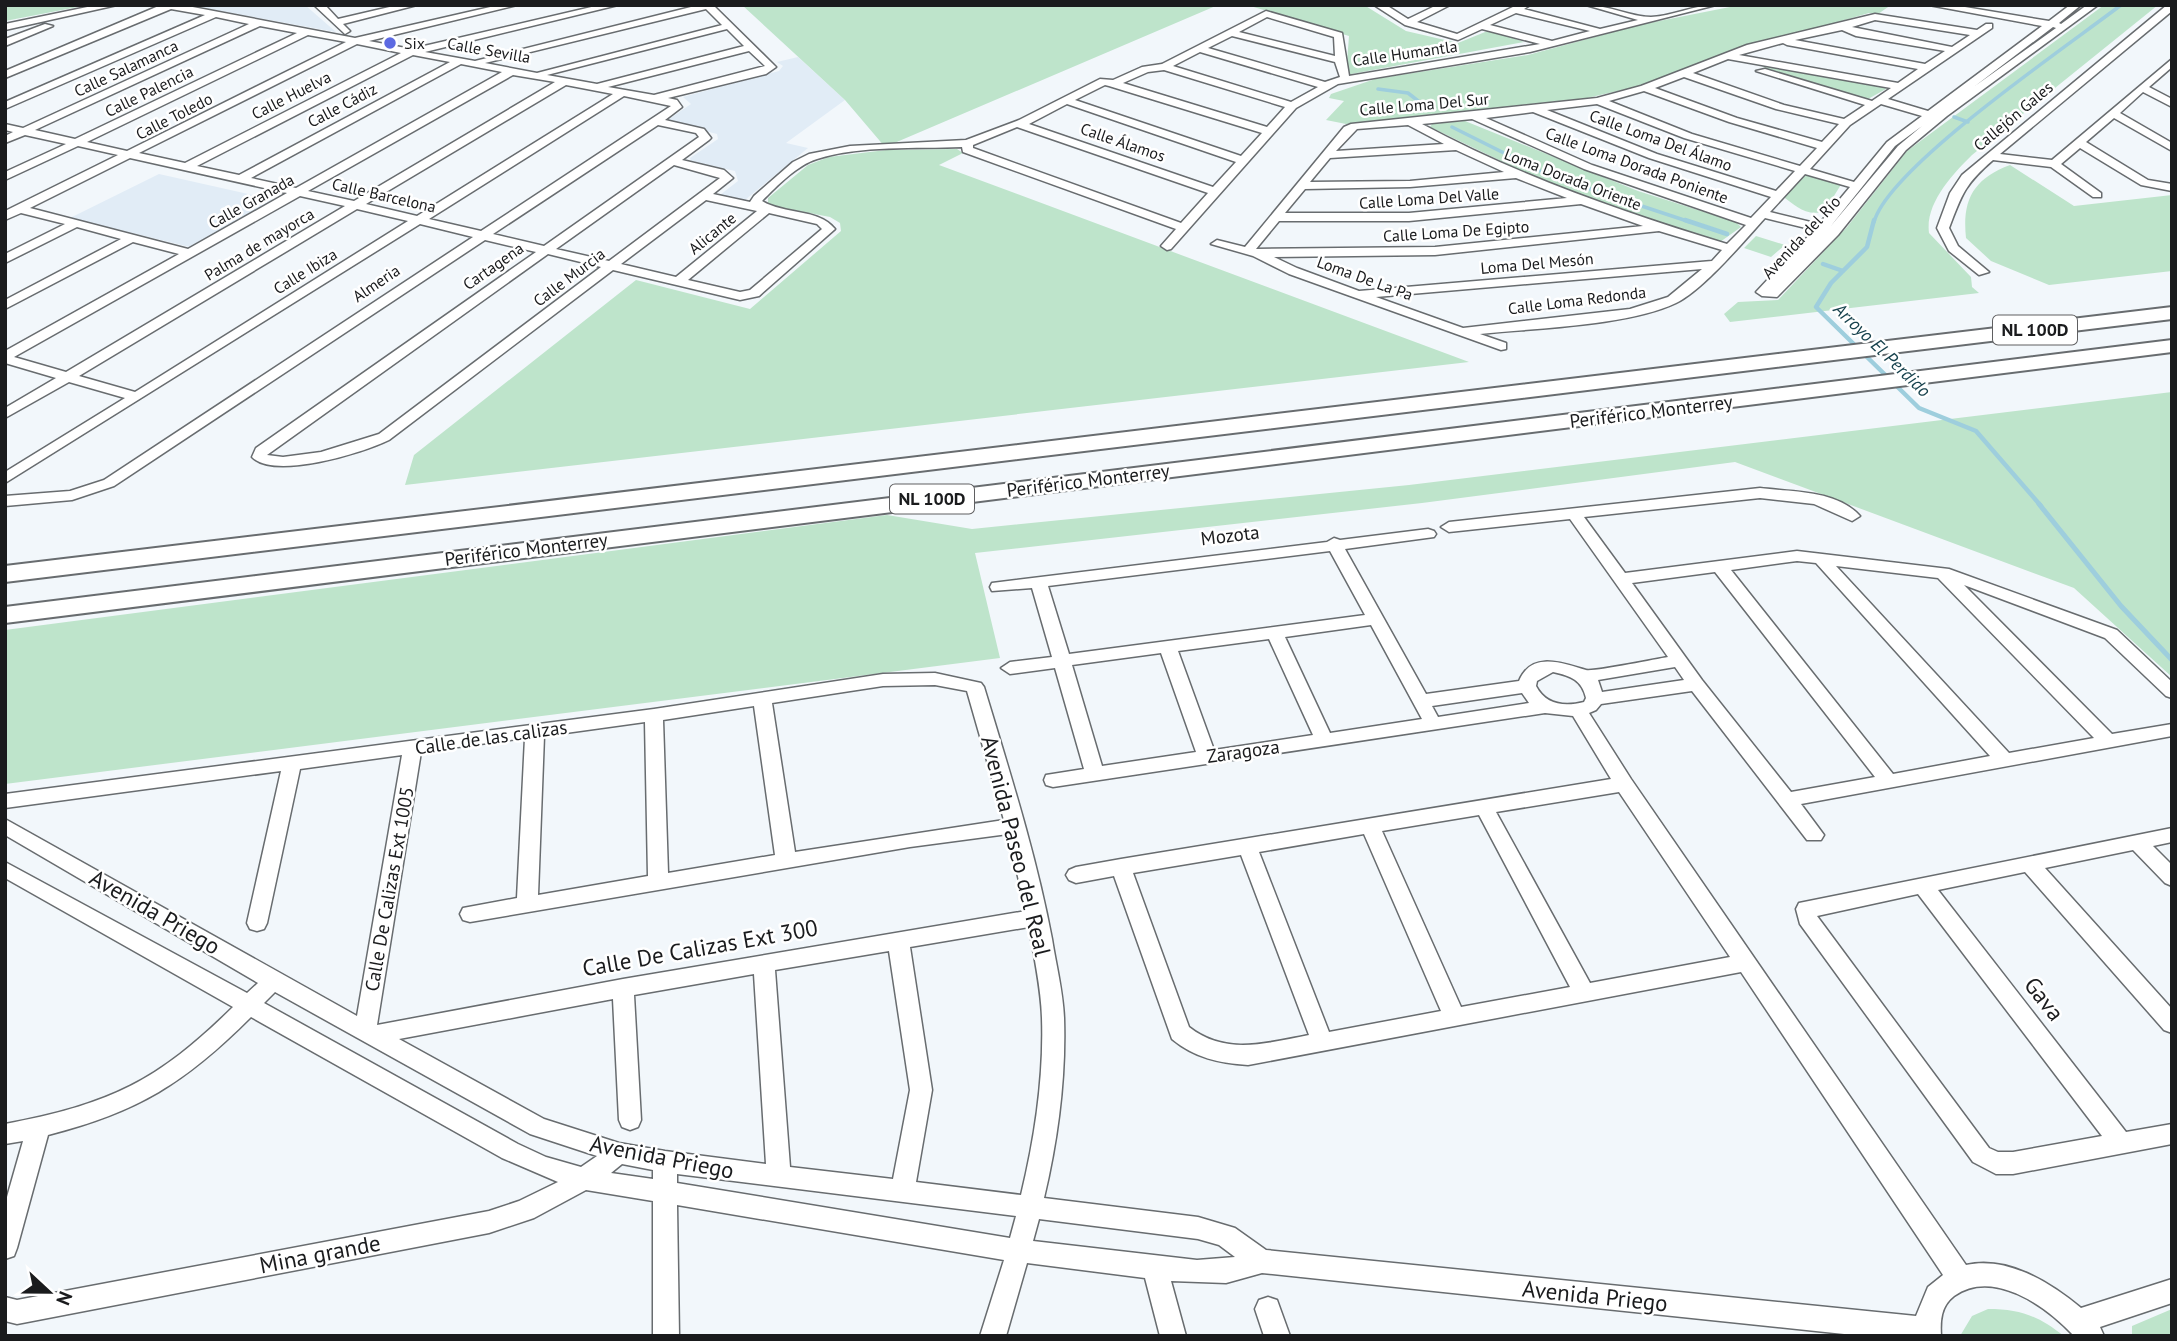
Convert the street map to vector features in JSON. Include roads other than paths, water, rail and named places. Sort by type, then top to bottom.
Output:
[{"type":"highway","name":"Periférico Monterrey","points":[[5,574],[2172,313]]},
{"type":"highway","name":"Periférico Monterrey","points":[[5,615],[2172,346]]},
{"type":"street","points":[[5,27],[112,5]]},
{"type":"street","points":[[319,5],[345,32],[339,38]]},
{"type":"street","points":[[337,22],[412,5]]},
{"type":"street","points":[[356,41],[512,5]]},
{"type":"street","points":[[411,52],[613,5]]},
{"type":"street","points":[[1379,5],[1408,23],[1448,36],[1463,36],[1521,8],[1599,30]]},
{"type":"street","points":[[1408,23],[1445,5]]},
{"type":"street","points":[[1591,5],[1647,18]]},
{"type":"street","points":[[1686,5],[1698,8]]},
{"type":"street","name":"Calle Humantla","points":[[1167,246],[1267,131],[1292,106],[1326,86],[1345,78],[1479,59],[1711,5]]},
{"type":"street","points":[[1934,5],[2060,23]]},
{"type":"street","points":[[1965,5],[2060,23]]},
{"type":"street","name":"Avenida del Río","points":[[2060,23],[2076,5]]},
{"type":"street","name":"Avenida del Río","points":[[1938,113],[1902,148],[1832,227],[1772,294],[1762,292],[1832,227],[1857,186],[1891,144],[1938,113],[2060,23],[2093,5]]},
{"type":"street","points":[[5,75],[168,6]]},
{"type":"street","name":"Calle Sevilla","points":[[168,6],[597,86],[676,104],[674,109]]},
{"type":"street","points":[[466,62],[708,6],[771,67],[762,72],[655,98]]},
{"type":"street","name":"Callejón Gales","points":[[1983,272],[1953,248],[1943,228],[1956,192],[1973,169],[2172,6]]},
{"type":"street","points":[[5,43],[87,10]]},
{"type":"street","points":[[1113,84],[1146,69],[1164,67],[1266,14],[1335,33],[1340,38],[1340,60],[1345,78]]},
{"type":"street","points":[[5,106],[214,15]]},
{"type":"street","points":[[2158,15],[2172,22]]},
{"type":"street","name":"Calle Loma Del Sur","points":[[1253,252],[1351,127],[1598,101],[1645,88],[1726,56],[1777,40],[1843,27],[1875,17],[1979,33]]},
{"type":"street","name":"Calle Salamanca","points":[[5,140],[259,23]]},
{"type":"street","points":[[535,75],[729,26]]},
{"type":"street","name":"Calle Loma Redonda","points":[[1461,332],[1653,309],[1673,300],[1716,264],[1846,123],[1989,26]]},
{"type":"street","points":[[1484,27],[1553,43]]},
{"type":"street","points":[[1843,27],[1856,33],[1955,50]]},
{"type":"street","name":"Calle Palencia","points":[[5,177],[307,32]]},
{"type":"street","points":[[1233,33],[1340,60]]},
{"type":"street","points":[[1777,40],[1928,68]]},
{"type":"street","name":"Calle Toledo","points":[[5,216],[356,41]]},
{"type":"street","points":[[597,86],[751,47]]},
{"type":"street","points":[[1200,49],[1326,86]]},
{"type":"street","name":"Calle Huelva","points":[[186,167],[411,52]]},
{"type":"street","points":[[1726,56],[1758,70],[1938,113]]},
{"type":"street","points":[[1726,56],[1899,86]]},
{"type":"street","name":"Calle Cádiz","points":[[241,179],[466,62]]},
{"type":"street","points":[[2054,164],[2172,62]]},
{"type":"street","points":[[1164,67],[1292,106]]},
{"type":"street","name":"Calle Granada","points":[[5,358],[512,71]]},
{"type":"street","points":[[1686,74],[1780,107],[1846,123]]},
{"type":"street","name":"Palma de mayorca","points":[[5,414],[566,80]]},
{"type":"street","points":[[766,209],[756,202],[758,198],[797,164],[813,156],[850,149],[968,143],[1007,125],[1022,123],[1104,81],[1267,131]]},
{"type":"street","points":[[1645,88],[1724,117],[1823,146]]},
{"type":"street","points":[[2142,88],[2172,104]]},
{"type":"street","name":"Calle Ibiza","points":[[5,479],[623,92]]},
{"type":"street","points":[[1067,101],[1242,160]]},
{"type":"street","points":[[1598,101],[1688,136],[1857,186]]},
{"type":"street","name":"Almeria","points":[[5,501],[72,495],[99,488],[674,109]]},
{"type":"street","name":"Calle Loma Del Álamo","points":[[1534,109],[1653,156],[1767,209]]},
{"type":"street","points":[[2113,113],[2172,148]]},
{"type":"street","name":"Calle Loma Dorada Poniente","points":[[1473,116],[1588,167],[1767,209]]},
{"type":"street","name":"Cartagena","points":[[259,457],[261,451],[704,141],[705,135],[656,121]]},
{"type":"street","name":"Loma Dorada Oriente","points":[[1410,122],[1513,175],[1657,228],[1730,249]]},
{"type":"street","name":"Calle Álamos","points":[[1022,123],[1214,191]]},
{"type":"street","name":"Calle Barcelona","points":[[5,127],[299,192],[734,296],[754,293],[829,229],[821,221],[766,209]]},
{"type":"street","points":[[2078,142],[2145,183],[2172,188]]},
{"type":"street","points":[[968,143],[967,149],[974,152],[1182,227]]},
{"type":"street","points":[[1328,155],[1456,147]]},
{"type":"street","points":[[1989,156],[2054,164],[2097,195]]},
{"type":"street","name":"Calle Murcia","points":[[259,457],[276,462],[359,448],[384,437],[726,180],[725,175],[673,162]]},
{"type":"street","points":[[1304,186],[1378,186],[1513,175]]},
{"type":"street","points":[[705,196],[766,209]]},
{"type":"street","name":"Calle Loma Del Valle","points":[[1279,217],[1409,217],[1580,201]]},
{"type":"street","points":[[20,209],[191,253]]},
{"type":"street","name":"Alicante","points":[[678,282],[766,209]]},
{"type":"street","points":[[1767,209],[1832,227]]},
{"type":"street","points":[[5,259],[75,224]]},
{"type":"street","name":"Calle Loma De Egipto","points":[[1253,252],[1435,251],[1657,228]]},
{"type":"street","points":[[5,305],[131,238]]},
{"type":"street","name":"Loma De La Pa","points":[[1217,244],[1253,252],[1293,271],[1501,346]]},
{"type":"street","name":"Loma Del Mesón","points":[[1361,294],[1716,264]]},
{"type":"street","points":[[5,358],[135,396]]},
{"type":"street","points":[[1449,527],[1760,493],[1815,499],[1833,504],[1852,516]]},
{"type":"street","points":[[1575,515],[1696,684],[1814,835]]},
{"type":"street","name":"Mozota","points":[[998,587],[1334,543],[1427,534]]},
{"type":"street","points":[[1334,543],[1434,726]]},
{"type":"street","points":[[1621,579],[1797,556],[1942,573],[2111,634],[2172,692]]},
{"type":"street","points":[[1821,559],[2005,761]]},
{"type":"street","points":[[1719,566],[1889,782]]},
{"type":"street","points":[[1942,573],[2109,742]]},
{"type":"street","points":[[1038,582],[1095,773]]},
{"type":"street","points":[[1010,668],[1376,619]]},
{"type":"street","points":[[1275,633],[1324,740]]},
{"type":"street","points":[[1168,648],[1207,755]]},
{"type":"street","points":[[1586,677],[1679,661]]},
{"type":"street","points":[[1527,686],[1534,672],[1553,666],[1564,667],[1586,677],[1596,691],[1587,705]]},
{"type":"street","name":"Calle de las calizas","points":[[5,801],[654,715],[910,677],[975,687]]},
{"type":"street","points":[[1527,686],[1536,701],[1562,712],[1696,684]]},
{"type":"street","points":[[1421,701],[1527,686]]},
{"type":"street","name":"Avenida Paseo del Real","points":[[975,687],[1016,826],[1038,917],[1053,1016],[1047,1118],[1031,1208],[993,1336]]},
{"type":"street","points":[[762,699],[786,860]]},
{"type":"street","points":[[1587,705],[1624,784],[1960,1278]]},
{"type":"street","name":"Zaragoza","points":[[1053,780],[1207,755],[1434,726],[1545,706]]},
{"type":"street","points":[[654,715],[658,884]]},
{"type":"street","points":[[1787,800],[2172,730]]},
{"type":"street","points":[[527,904],[535,731]]},
{"type":"street","name":"Calle De Calizas Ext 1005","points":[[369,1033],[413,747]]},
{"type":"street","points":[[257,923],[292,762]]},
{"type":"street","points":[[1076,874],[1624,784]]},
{"type":"street","points":[[1483,807],[1584,993]]},
{"type":"street","name":"Avenida Priego","points":[[5,826],[273,981],[538,1127],[619,1153],[665,1162],[1198,1228],[1226,1236],[1262,1261]]},
{"type":"street","points":[[470,914],[786,860],[1016,826]]},
{"type":"street","points":[[1370,826],[1455,1017]]},
{"type":"street","points":[[2172,835],[1806,909],[1807,918],[1981,1155],[1996,1163],[2013,1163],[2172,1134]]},
{"type":"street","points":[[2136,841],[2172,878]]},
{"type":"street","points":[[1247,846],[1322,1042]]},
{"type":"street","points":[[2028,863],[2172,1024]]},
{"type":"street","points":[[1121,867],[1180,1033],[1200,1049],[1248,1056],[1746,963]]},
{"type":"street","name":"Avenida Priego","points":[[5,869],[510,1151],[541,1166],[585,1179],[1020,1251],[1155,1267],[1212,1272],[1262,1261],[1928,1333]]},
{"type":"street","name":"Gava","points":[[1924,887],[2121,1143]]},
{"type":"street","name":"Calle De Calizas Ext 300","points":[[369,1033],[1038,917]]},
{"type":"street","points":[[898,940],[921,1090],[903,1191]]},
{"type":"street","points":[[764,963],[779,1178]]},
{"type":"street","points":[[5,1134],[38,1128],[88,1113],[160,1083],[187,1063],[273,981]]},
{"type":"street","points":[[623,988],[630,1120]]},
{"type":"street","points":[[5,1248],[38,1128]]},
{"type":"street","name":"Mina grande","points":[[5,1310],[17,1312],[489,1222],[536,1208],[585,1179],[619,1153]]},
{"type":"street","points":[[665,1162],[666,1336]]},
{"type":"street","points":[[1155,1267],[1173,1336]]},
{"type":"street","points":[[1928,1333],[1929,1313],[1935,1298],[1946,1286],[1960,1278],[1998,1276],[2019,1281],[2040,1291],[2085,1328],[2172,1291]]},
{"type":"street","points":[[1268,1309],[1277,1336]]},
{"type":"waterway","name":"Arroyo El Perdido","points":[[1967,122],[2121,5]]},
{"type":"waterway","points":[[1378,89],[1408,93],[1422,104]]},
{"type":"waterway","points":[[1954,117],[1967,122]]},
{"type":"waterway","name":"Arroyo El Perdido","points":[[1874,222],[1887,199],[1912,171],[1967,122]]},
{"type":"waterway","points":[[1452,127],[1548,175],[1690,222]]},
{"type":"waterway","points":[[1685,220],[1727,234]]},
{"type":"waterway","name":"Arroyo El Perdido","points":[[1843,271],[1867,247],[1874,220]]},
{"type":"waterway","points":[[1823,264],[1843,271]]},
{"type":"waterway","name":"Arroyo El Perdido","points":[[1843,271],[1831,283],[1816,307],[1919,408],[1976,431],[2041,506]]},
{"type":"waterway","name":"Arroyo El Perdido","points":[[2039,504],[2121,606],[2172,660]]},
{"type":"place","name":"Six","points":[[390,43]]}]
